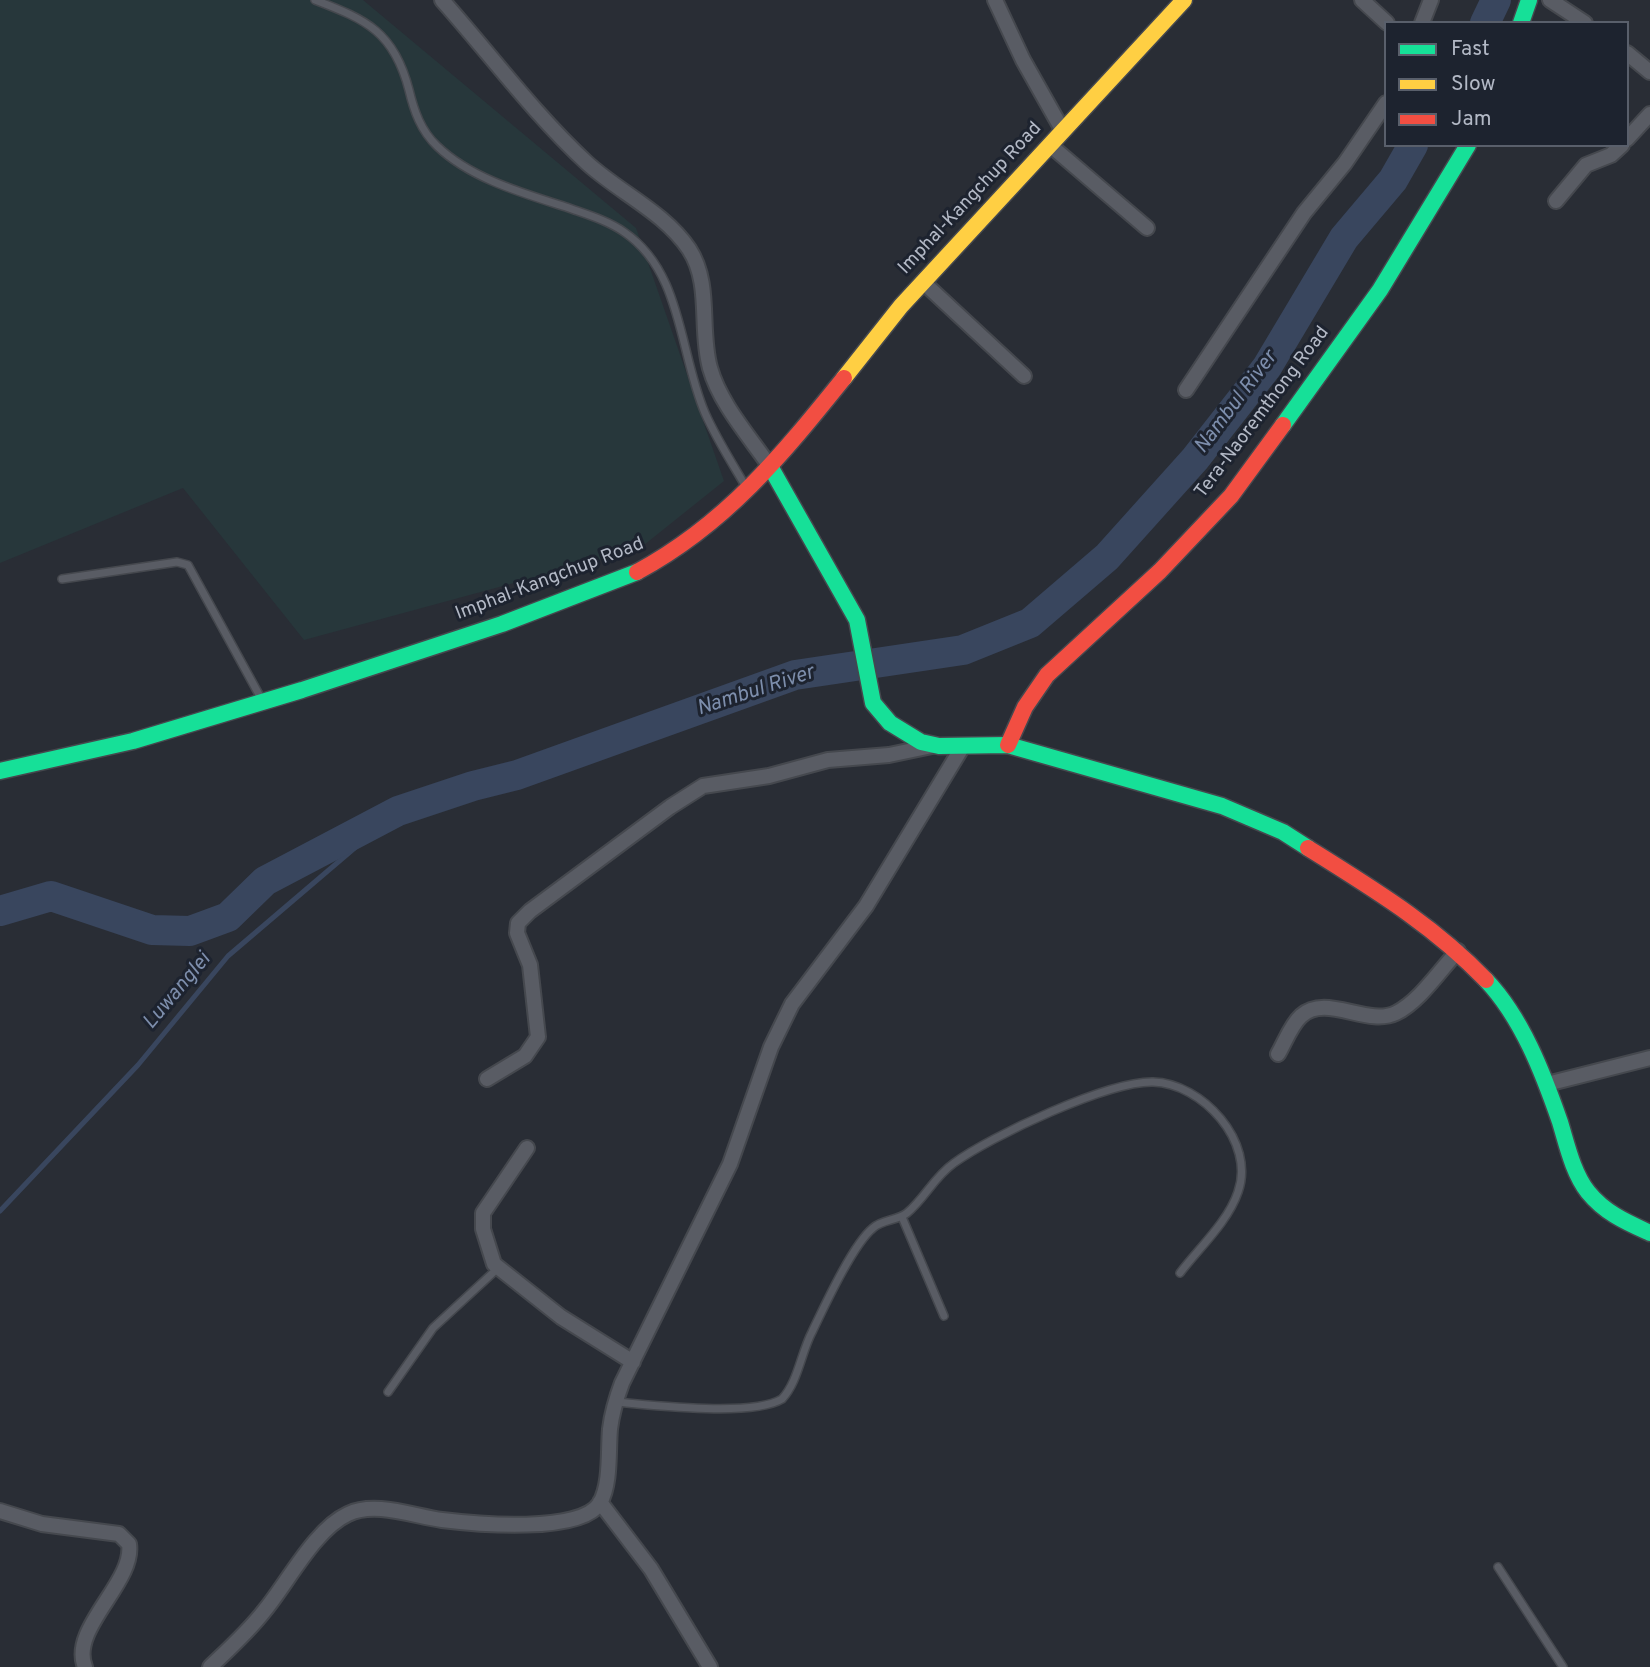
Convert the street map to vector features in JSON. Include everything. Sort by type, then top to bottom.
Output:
[{"type":"street","points":[[442,0],[549,124],[588,164],[668,225],[688,248],[702,280],[702,321],[710,369],[718,388],[771,468],[857,620],[873,703],[904,733],[936,745]]},
{"type":"street","points":[[995,0],[1023,60],[1063,131]]},
{"type":"street","name":"Imphal-Kangchup Road","points":[[0,771],[133,741],[264,702],[502,624],[631,575],[674,552],[748,491],[771,468],[857,359],[923,282],[1184,0]]},
{"type":"street","points":[[1362,0],[1385,21]]},
{"type":"street","points":[[1423,21],[1431,0]]},
{"type":"street","points":[[1522,21],[1530,0]]},
{"type":"street","points":[[1550,0],[1581,21]]},
{"type":"street","points":[[1629,56],[1650,72]]},
{"type":"street","points":[[1186,390],[1297,222],[1345,163],[1384,106]]},
{"type":"street","points":[[1629,137],[1650,114]]},
{"type":"street","points":[[1050,145],[1147,228]]},
{"type":"street","name":"Tera-Naoremthong Road","points":[[1008,745],[1026,707],[1047,675],[1073,648],[1160,571],[1231,496],[1380,290],[1467,147]]},
{"type":"street","points":[[1556,201],[1586,165],[1611,155],[1620,147]]},
{"type":"street","points":[[923,282],[1024,376]]},
{"type":"street","points":[[487,1079],[525,1056],[538,1037],[530,965],[517,933],[518,923],[670,807],[713,782],[769,776],[828,760],[889,755],[936,745],[1008,745],[1222,806],[1255,819],[1330,859],[1413,914],[1458,951],[1506,1001],[1546,1084],[1576,1170],[1587,1191],[1614,1217],[1650,1233]]},
{"type":"street","points":[[210,1667],[251,1627],[326,1530],[346,1514],[370,1509],[445,1520],[548,1523],[585,1516],[600,1502],[606,1479],[615,1402],[730,1164],[771,1048],[792,1003],[866,906],[963,746]]},
{"type":"street","points":[[1278,1054],[1295,1023],[1308,1011],[1328,1009],[1378,1017],[1398,1013],[1458,951]]},
{"type":"street","points":[[1546,1084],[1650,1058]]},
{"type":"street","points":[[527,1148],[483,1213],[484,1229],[497,1269],[561,1317],[633,1362]]},
{"type":"street","points":[[600,1502],[651,1569],[710,1667]]},
{"type":"street","points":[[0,1511],[42,1524],[119,1534],[130,1544],[127,1562],[85,1641],[82,1666]]},
{"type":"lane","points":[[315,0],[356,16],[387,40],[402,66],[414,112],[424,131],[446,155],[530,196],[600,219],[625,232],[651,257],[669,289],[687,364],[705,413],[748,491]]},
{"type":"lane","points":[[62,579],[177,562],[188,565],[264,702]]},
{"type":"lane","points":[[615,1402],[712,1407],[767,1405],[782,1399],[812,1331],[867,1235],[876,1225],[902,1217],[942,1172],[982,1147],[1086,1097],[1124,1086],[1152,1082],[1173,1084],[1193,1092],[1219,1118],[1241,1158],[1242,1175],[1230,1209],[1180,1273]]},
{"type":"lane","points":[[902,1217],[944,1316]]},
{"type":"lane","points":[[388,1392],[433,1328],[497,1269]]},
{"type":"lane","points":[[1498,1567],[1563,1667]]},
{"type":"shaded area","points":[[0,0],[363,0],[636,228],[724,481],[639,549],[304,640],[183,488],[0,563]]},
{"type":"waterway","name":"Nambul River","points":[[1486,21],[1496,0]]},
{"type":"waterway","name":"Nambul River","points":[[0,911],[51,896],[152,930],[190,931],[228,917],[265,881],[398,811],[473,786],[517,775],[795,675],[963,650],[1030,623],[1107,557],[1195,459],[1267,367],[1344,238],[1393,180],[1412,147]]},
{"type":"waterway","name":"Luwanglei","points":[[0,1211],[138,1065],[228,956],[398,811]]},
{"type":"traffic: fast","points":[[1522,21],[1529,0]]},
{"type":"traffic: fast","points":[[1283,425],[1380,290],[1467,147]]},
{"type":"traffic: fast","points":[[771,468],[857,620],[873,703],[890,723],[921,742],[939,746],[1008,745],[1222,806],[1283,832],[1308,848]]},
{"type":"traffic: fast","points":[[0,771],[133,741],[302,690],[502,624],[637,572]]},
{"type":"traffic: fast","points":[[1486,980],[1510,1011],[1530,1047],[1553,1103],[1574,1168],[1588,1192],[1624,1221],[1650,1233]]},
{"type":"traffic: slow","points":[[844,378],[901,306],[1184,0]]},
{"type":"traffic: jam","points":[[637,572],[698,532],[751,486],[844,378]]},
{"type":"traffic: jam","points":[[1008,745],[1025,707],[1047,675],[1160,571],[1231,496],[1283,425]]},
{"type":"traffic: jam","points":[[1308,848],[1423,924],[1486,980]]}]
